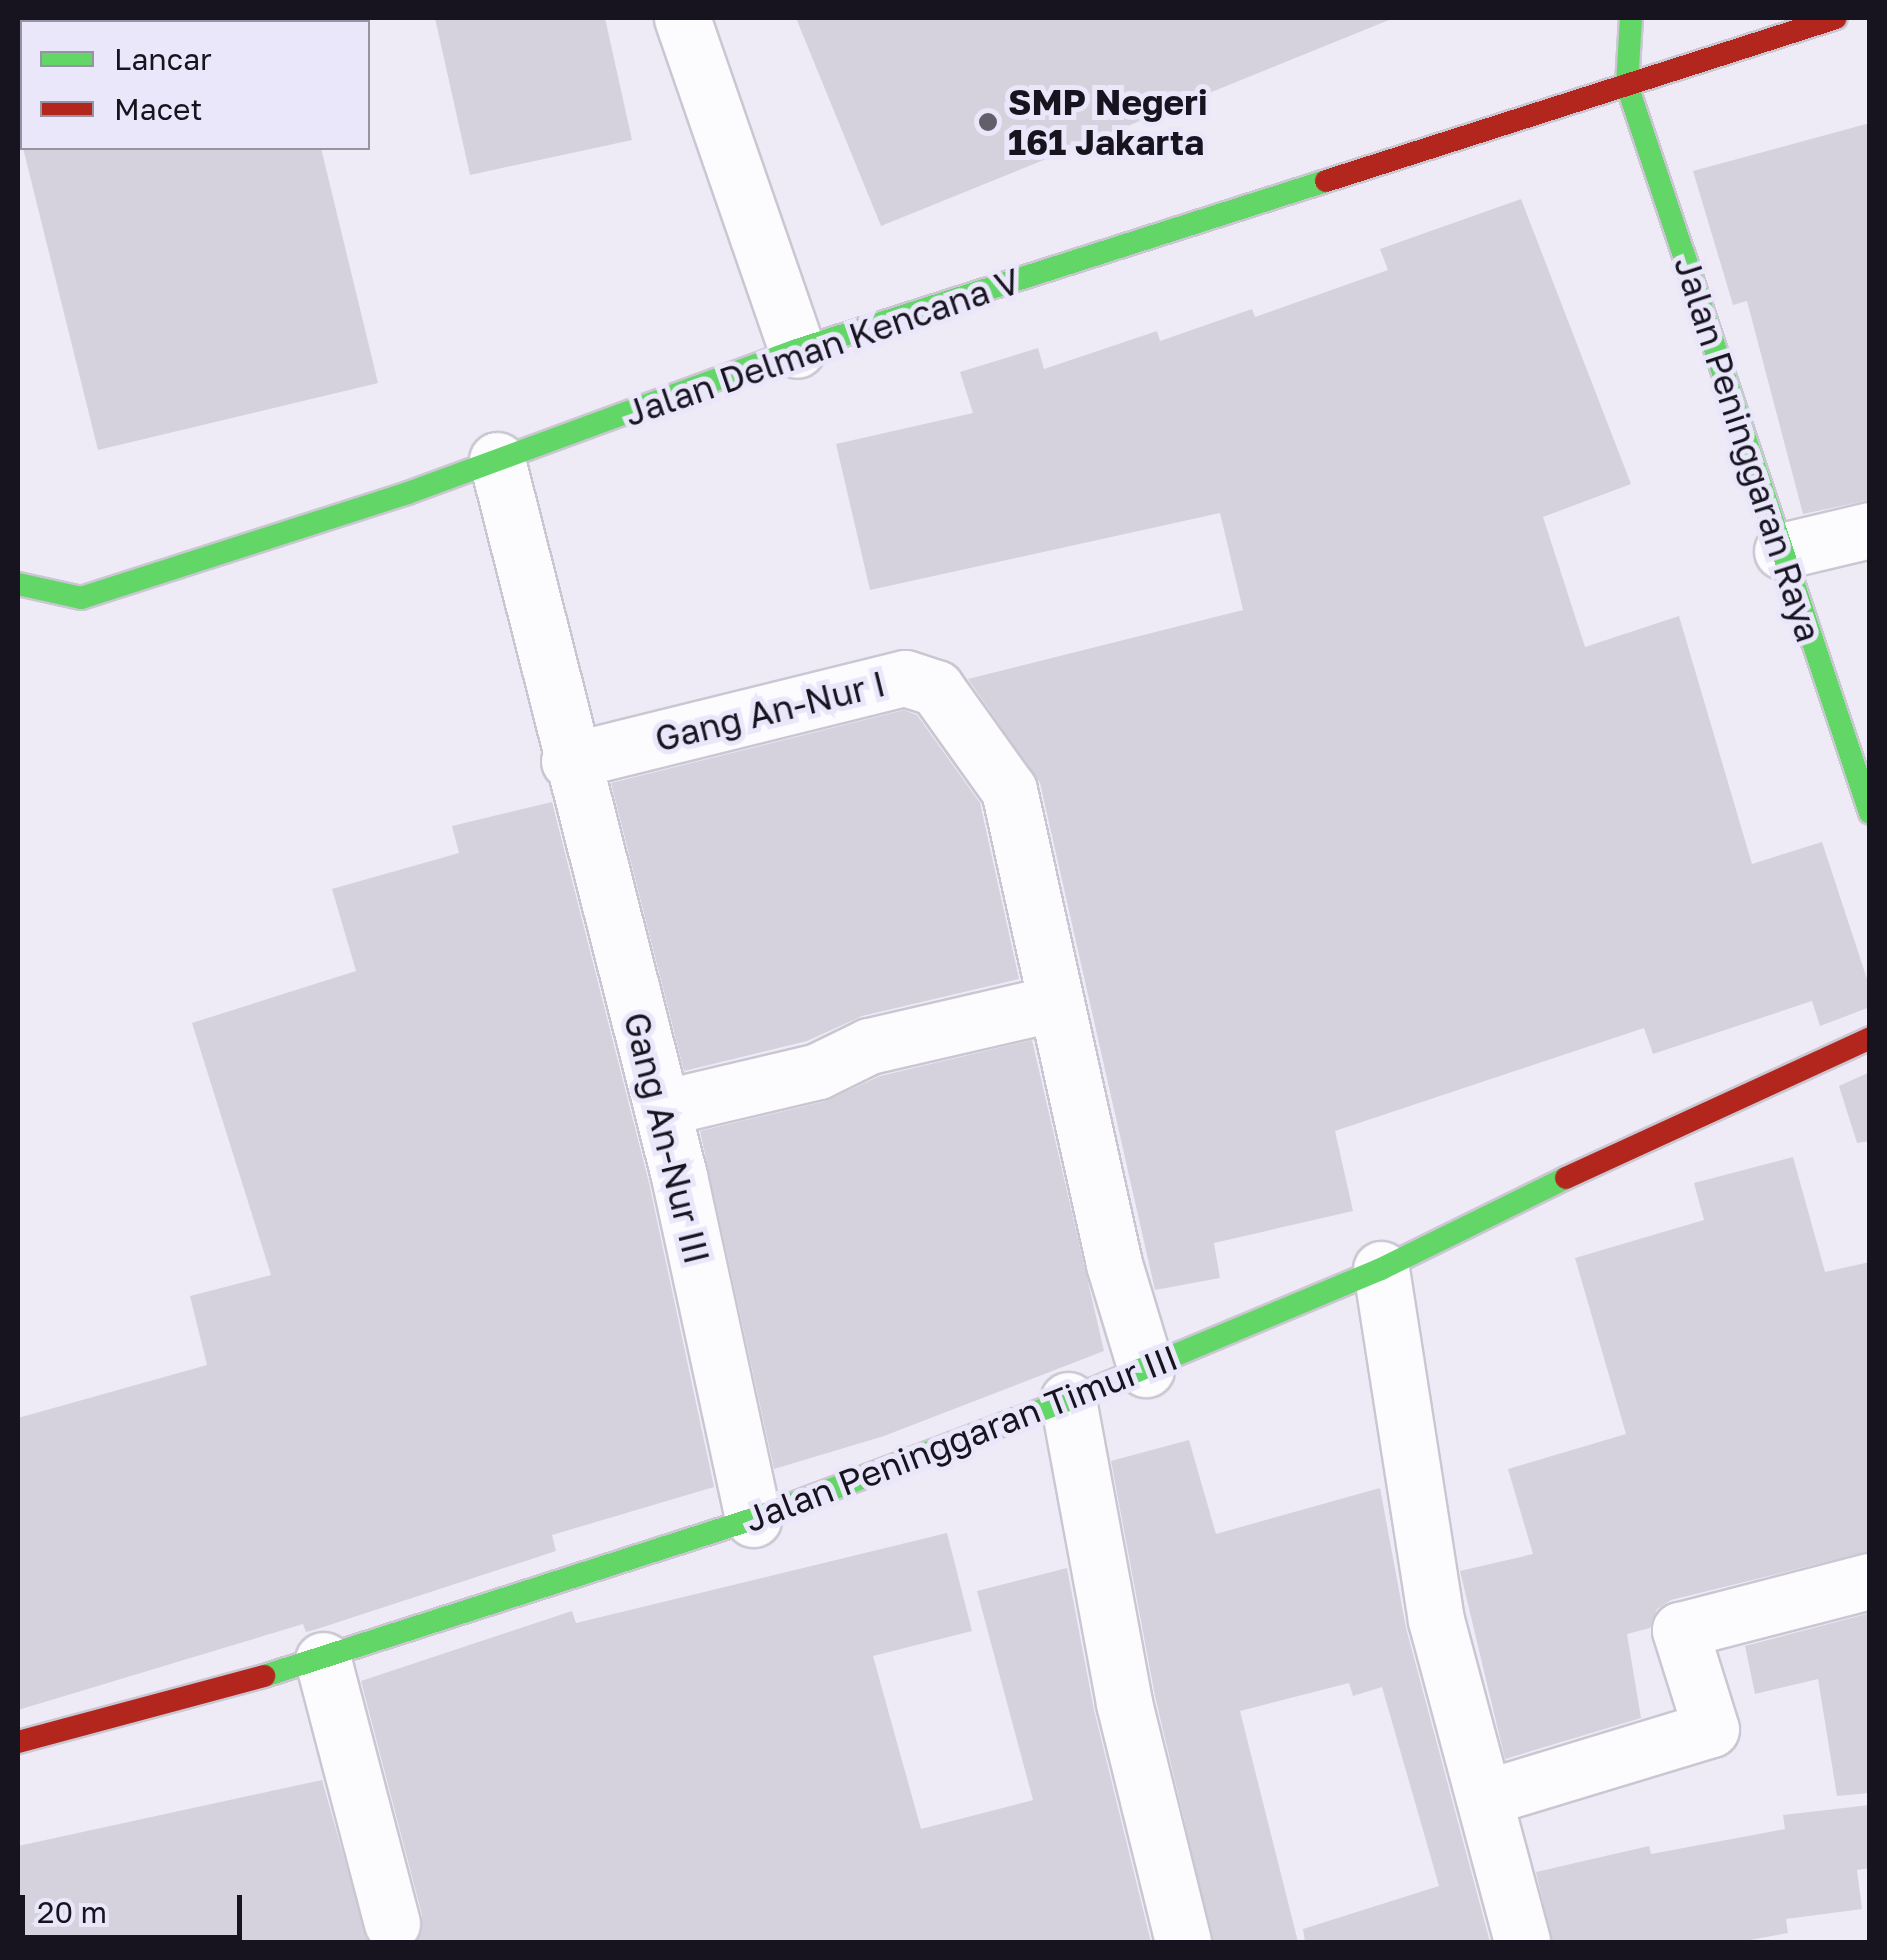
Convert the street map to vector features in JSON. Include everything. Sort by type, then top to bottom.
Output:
[{"type":"street","points":[[682,18],[797,350]]},
{"type":"street","points":[[1628,85],[1631,18]]},
{"type":"street","name":"Jalan Delman Kencana V","points":[[18,584],[81,598],[497,460],[797,350],[1836,18]]},
{"type":"street","name":"Jalan Peninggaran Raya","points":[[1628,85],[1870,812]]},
{"type":"street","points":[[497,460],[569,761]]},
{"type":"street","points":[[1782,551],[1870,530]]},
{"type":"street","name":"Gang An-Nur I","points":[[569,761],[905,678],[928,682],[1009,790],[1055,1004],[1146,1369]]},
{"type":"street","name":"Gang An-Nur III","points":[[569,761],[662,1108],[754,1519]]},
{"type":"street","points":[[662,1108],[818,1072],[868,1046],[1055,1004]]},
{"type":"street","name":"Jalan Peninggaran Timur III","points":[[18,1742],[324,1660],[754,1519],[1068,1400],[1381,1269],[1663,1130],[1870,1038]]},
{"type":"street","points":[[1381,1269],[1436,1620],[1522,1942]]},
{"type":"street","points":[[1068,1400],[1124,1703],[1183,1942]]},
{"type":"street","points":[[1484,1798],[1711,1728],[1680,1630],[1870,1581]]},
{"type":"street","points":[[324,1660],[392,1922]]},
{"type":"building","points":[[435,18],[605,18],[632,140],[470,175]]},
{"type":"building","name":"SMP Negeri 161 Jakarta","points":[[796,18],[1388,18],[1389,20],[881,226]]},
{"type":"building","points":[[1870,123],[1870,500],[1803,514],[1747,301],[1733,305],[1693,171]]},
{"type":"building","points":[[23,150],[321,150],[378,383],[98,450]]},
{"type":"building","points":[[1521,199],[1631,484],[1543,517],[1585,647],[1679,616],[1752,864],[1822,842],[1870,988],[1870,1007],[1820,1026],[1812,1001],[1653,1054],[1644,1028],[1335,1131],[1353,1211],[1214,1243],[1220,1278],[1155,1290],[1040,783],[968,679],[1243,610],[1220,513],[870,590],[836,444],[973,413],[960,372],[1038,348],[1044,369],[1157,331],[1160,341],[1252,309],[1255,317],[1388,270],[1380,249]]},
{"type":"building","points":[[904,710],[917,715],[980,803],[1019,979],[862,1016],[807,1041],[684,1071],[611,783]]},
{"type":"building","points":[[552,802],[649,1183],[714,1487],[552,1535],[556,1551],[314,1630],[306,1632],[303,1624],[18,1710],[18,1418],[207,1365],[190,1296],[271,1275],[192,1023],[356,971],[332,889],[459,853],[452,826]]},
{"type":"building","points":[[1032,1040],[1104,1351],[884,1436],[774,1469],[700,1131],[826,1101],[880,1076]]},
{"type":"building","points":[[1870,1072],[1870,1141],[1857,1143],[1839,1086]]},
{"type":"building","points":[[1793,1157],[1825,1272],[1870,1262],[1870,1551],[1671,1600],[1657,1609],[1650,1628],[1627,1634],[1641,1718],[1505,1759],[1460,1571],[1533,1554],[1508,1469],[1626,1434],[1575,1258],[1704,1220],[1694,1183]]},
{"type":"building","points":[[1189,1440],[1216,1534],[1380,1488],[1406,1628],[1490,1942],[1305,1942],[1303,1929],[1439,1886],[1382,1687],[1353,1696],[1349,1683],[1240,1711],[1298,1942],[1213,1942],[1155,1696],[1111,1461]]},
{"type":"building","points":[[947,1533],[972,1631],[873,1656],[921,1829],[1033,1800],[977,1591],[1067,1568],[1094,1710],[1151,1942],[416,1942],[422,1915],[361,1681],[572,1611],[576,1623]]},
{"type":"building","points":[[1870,1613],[1870,1793],[1837,1796],[1818,1679],[1755,1694],[1745,1646]]},
{"type":"building","points":[[322,1780],[368,1942],[18,1942],[18,1846]]},
{"type":"building","points":[[1870,1805],[1870,1868],[1857,1870],[1862,1909],[1786,1919],[1788,1933],[1739,1942],[1552,1942],[1536,1872],[1649,1846],[1651,1854],[1785,1829],[1783,1815]]},
{"type":"traffic: fast","points":[[1631,18],[1627,85],[1870,813]]},
{"type":"traffic: fast","points":[[18,584],[81,598],[408,493],[797,350],[1326,181]]},
{"type":"traffic: fast","points":[[264,1676],[753,1519],[1068,1400],[1381,1269],[1566,1178]]},
{"type":"traffic: jam","points":[[1326,181],[1836,18]]},
{"type":"traffic: jam","points":[[1566,1178],[1870,1038]]},
{"type":"traffic: jam","points":[[18,1742],[264,1676]]},
{"type":"place","name":"SMP Negeri 161 Jakarta","points":[[988,122]]}]
